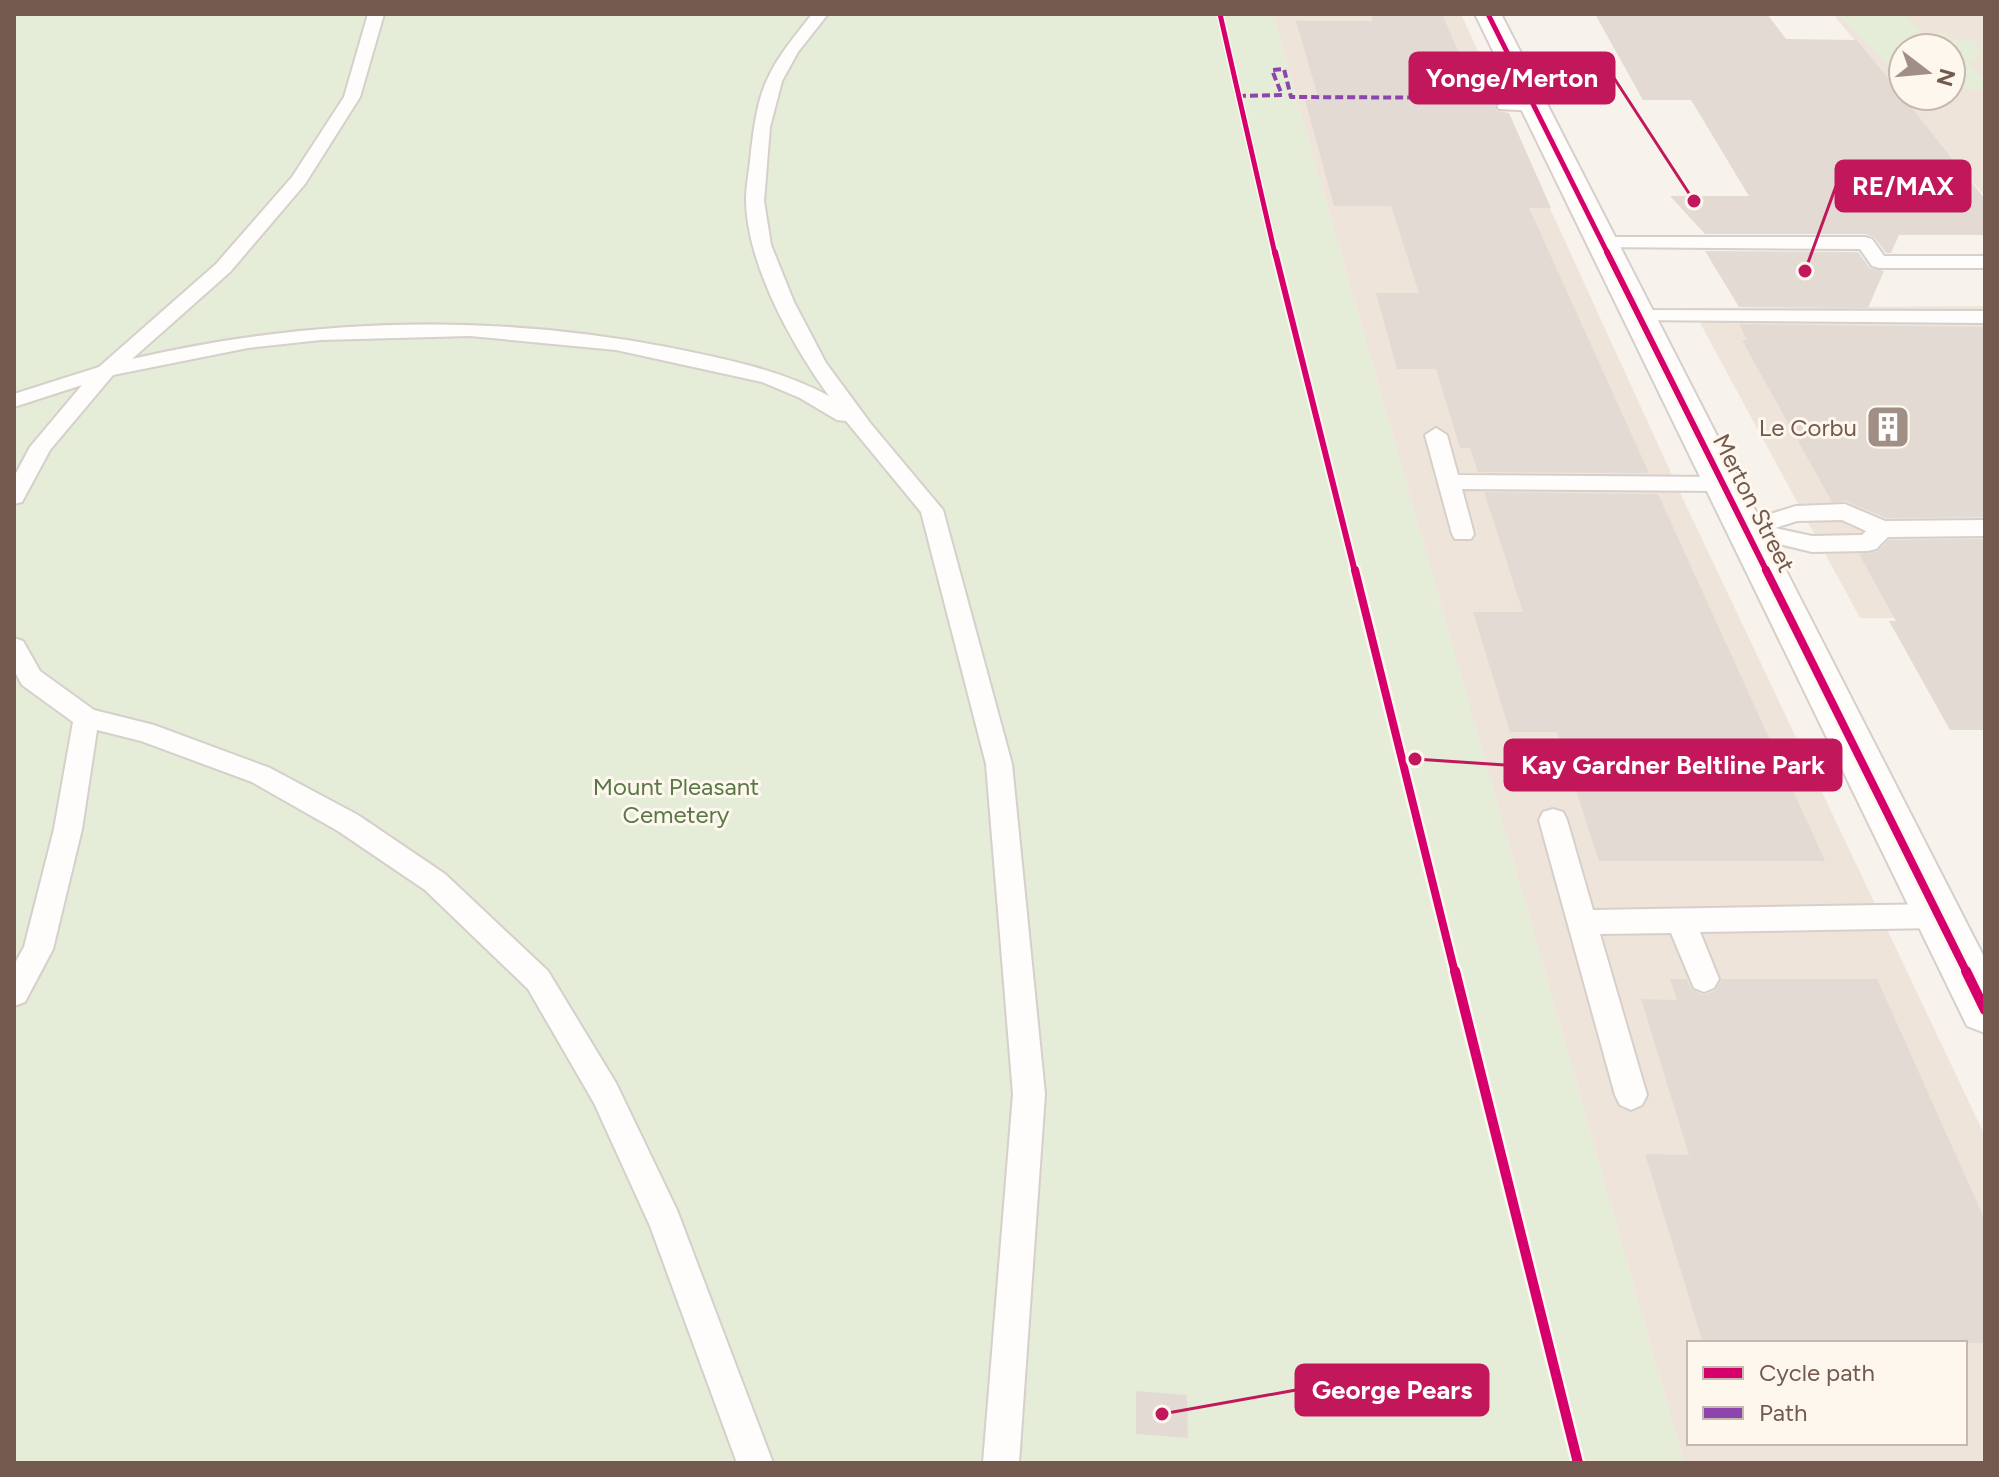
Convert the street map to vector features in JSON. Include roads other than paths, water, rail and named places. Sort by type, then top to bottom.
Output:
[{"type":"street","name":"Merton Street","points":[[1488,14],[1520,106],[1602,243],[1985,1010]]},
{"type":"lane","points":[[14,497],[41,447],[106,371],[223,268],[299,180],[352,97],[376,14]]},
{"type":"lane","points":[[820,14],[791,51],[774,81],[762,127],[755,201],[762,245],[784,302],[816,364],[863,429],[932,510],[999,764],[1029,1094],[1001,1463]]},
{"type":"lane","points":[[1602,243],[1865,243],[1879,262],[1985,262]]},
{"type":"lane","points":[[1638,316],[1985,317]]},
{"type":"lane","points":[[14,401],[106,371],[281,339],[379,331],[491,331],[590,337],[756,372],[818,396],[863,429]]},
{"type":"lane","points":[[1436,435],[1463,534]]},
{"type":"lane","points":[[1449,482],[1720,484]]},
{"type":"lane","points":[[1745,529],[1796,514],[1845,512],[1882,529],[1985,528]]},
{"type":"lane","points":[[14,647],[31,678],[86,718],[145,732],[261,775],[348,823],[435,882],[538,980],[605,1093],[665,1222],[755,1463]]},
{"type":"lane","points":[[14,993],[38,949],[68,829],[86,718]]},
{"type":"lane","points":[[1553,820],[1631,1095]]},
{"type":"lane","points":[[1582,922],[1936,916]]},
{"type":"lane","points":[[1680,919],[1704,979]]},
{"type":"place","name":"Yonge/Merton","points":[[1694,201]]},
{"type":"place","name":"RE/MAX","points":[[1805,271]]},
{"type":"place","name":"Le Corbu","points":[[1888,427]]},
{"type":"place","name":"Kay Gardner Beltline Park","points":[[1415,759]]},
{"type":"place","name":"George Pears","points":[[1162,1414]]},
{"type":"park label","name":"Mount Pleasant Cemetery","points":[[676,800]]}]
